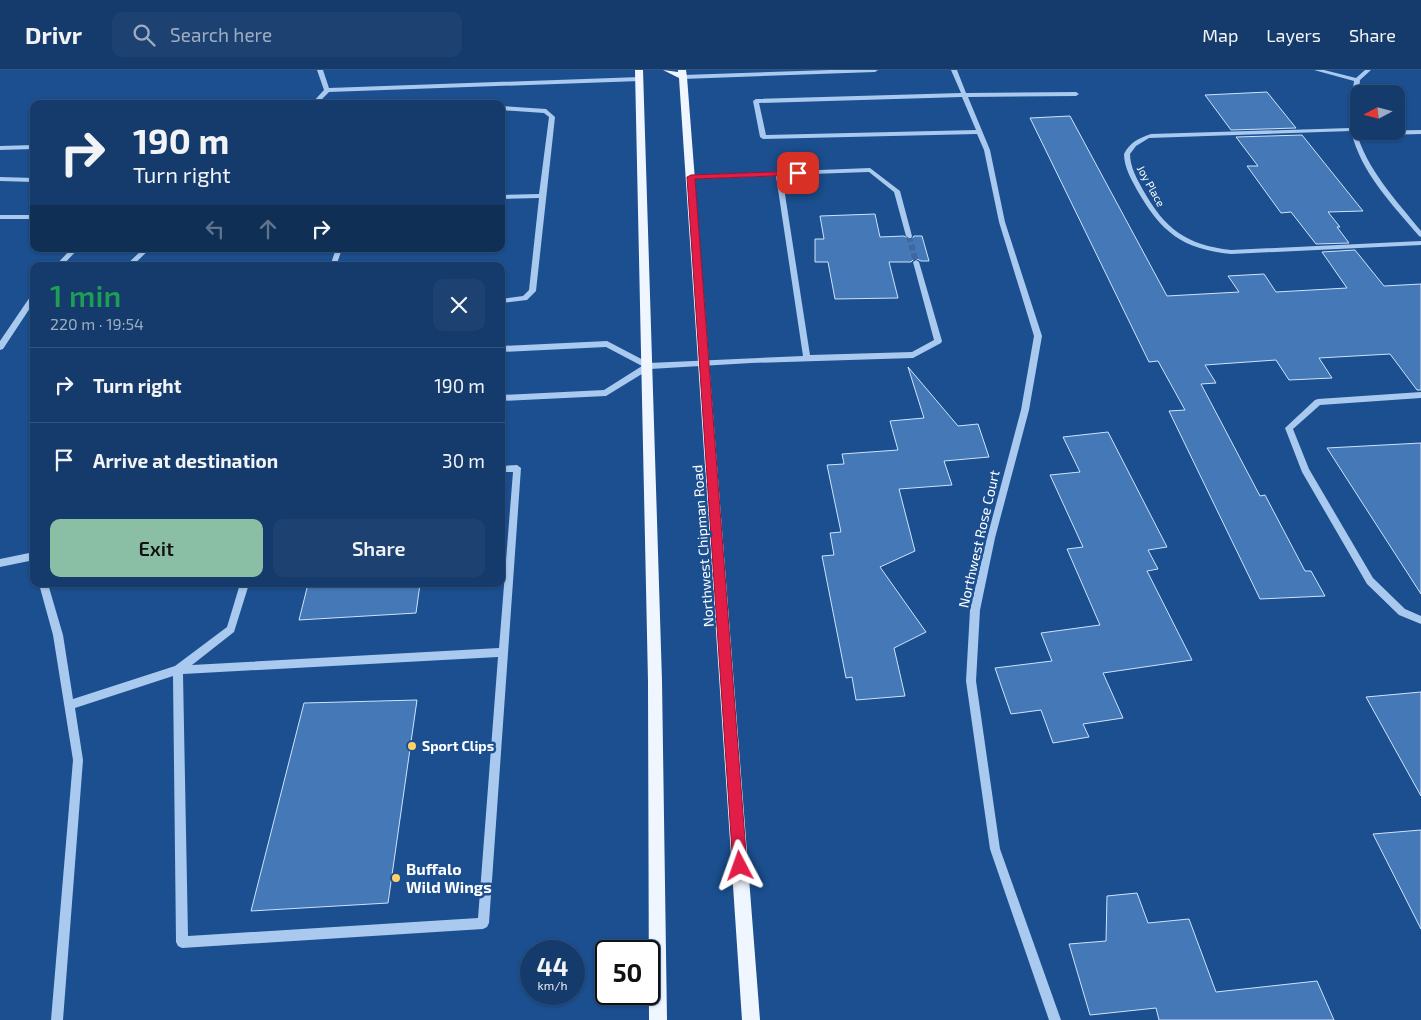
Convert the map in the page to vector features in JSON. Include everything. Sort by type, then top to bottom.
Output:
[{"type":"main road","points":[[667,70],[683,74]]},
{"type":"main road","points":[[640,74],[655,681],[658,1020]]},
{"type":"main road","name":"Northwest Chipman Road","points":[[683,74],[751,1020]]},
{"type":"street","points":[[320,70],[326,90],[640,74]]},
{"type":"street","points":[[683,74],[875,70]]},
{"type":"street","name":"Northwest Rose Court","points":[[954,70],[987,150],[1002,222],[1038,336],[1026,410],[991,538],[974,610],[971,681],[995,849],[1055,1020]]},
{"type":"street","points":[[1317,70],[1357,80]]},
{"type":"street","points":[[1357,85],[1357,80],[1368,70]]},
{"type":"street","points":[[505,108],[546,111],[552,117],[532,291],[525,298],[505,300]]},
{"type":"street","name":"Joy Place","points":[[1350,129],[1151,136],[1139,140],[1131,147],[1127,155],[1128,166],[1157,218],[1181,238],[1212,250],[1231,252],[1421,243]]},
{"type":"street","points":[[1405,132],[1421,132]]},
{"type":"street","points":[[1358,140],[1360,150],[1378,182],[1421,235]]},
{"type":"street","points":[[0,148],[30,147]]},
{"type":"street","points":[[691,177],[870,170],[897,190],[909,236]]},
{"type":"street","points":[[779,174],[807,358]]},
{"type":"street","points":[[0,179],[30,180]]},
{"type":"street","points":[[505,197],[542,196]]},
{"type":"street","points":[[0,217],[30,217]]},
{"type":"street","points":[[62,262],[72,252]]},
{"type":"street","points":[[132,262],[144,252]]},
{"type":"street","points":[[505,398],[606,393],[648,366],[704,362],[913,355],[938,341],[916,262]]},
{"type":"street","points":[[0,346],[30,302]]},
{"type":"street","points":[[505,349],[607,344],[648,366]]},
{"type":"street","points":[[1421,395],[1318,402],[1289,428],[1305,470],[1370,580],[1402,612],[1421,620]]},
{"type":"street","points":[[178,670],[182,942],[483,923],[517,468],[505,469]]},
{"type":"street","points":[[0,563],[30,557]]},
{"type":"street","points":[[44,587],[58,636],[78,760],[57,1020]]},
{"type":"street","points":[[178,670],[231,629],[243,587]]},
{"type":"street","points":[[69,704],[178,670],[503,652]]},
{"type":"lane","points":[[317,100],[326,90]]},
{"type":"lane","points":[[980,132],[763,138],[756,101],[1076,94]]},
{"type":"building","points":[[1267,92],[1296,128],[1231,130],[1205,95]]},
{"type":"building","points":[[1070,116],[1167,296],[1239,292],[1228,276],[1264,274],[1276,292],[1347,288],[1322,252],[1355,250],[1384,286],[1421,284],[1421,390],[1417,390],[1390,354],[1319,358],[1332,378],[1289,380],[1276,360],[1205,365],[1216,383],[1201,384],[1260,496],[1265,495],[1305,571],[1311,571],[1325,596],[1260,599],[1169,411],[1185,410],[1158,361],[1149,362],[1030,118]]},
{"type":"building","points":[[1302,135],[1363,211],[1328,212],[1340,227],[1337,227],[1349,243],[1316,244],[1291,212],[1281,213],[1247,166],[1258,166],[1236,137]]},
{"type":"building","points":[[875,214],[880,237],[904,236],[911,240],[914,236],[922,236],[929,261],[921,261],[915,258],[911,262],[889,262],[898,298],[835,299],[828,262],[815,262],[815,239],[824,239],[820,216]]},
{"type":"building","points":[[908,367],[958,426],[978,424],[989,457],[944,461],[952,485],[899,489],[915,551],[880,567],[926,632],[894,648],[905,696],[856,700],[852,677],[846,678],[822,556],[834,555],[830,533],[841,532],[827,465],[844,464],[842,454],[898,450],[890,421],[924,418]]},
{"type":"building","points":[[1108,432],[1167,547],[1148,550],[1158,569],[1147,571],[1192,660],[1103,673],[1123,718],[1083,724],[1089,737],[1053,743],[1041,710],[1011,714],[995,668],[1052,661],[1041,633],[1100,625],[1067,549],[1083,547],[1050,475],[1080,472],[1063,437]]},
{"type":"building","points":[[1421,443],[1421,594],[1327,448]]},
{"type":"building","points":[[307,587],[420,587],[416,613],[299,620]]},
{"type":"building","points":[[1421,692],[1421,796],[1366,697]]},
{"type":"building","points":[[417,700],[388,903],[251,911],[304,703]]},
{"type":"building","points":[[1421,830],[1421,929],[1373,834]]},
{"type":"building","points":[[1137,893],[1148,923],[1189,919],[1216,992],[1317,981],[1334,1020],[1159,1020],[1156,1008],[1090,1015],[1069,944],[1106,941],[1107,896]]},
{"type":"tunnel","points":[[909,236],[916,262]]},
{"type":"place","name":"Sport Clips","points":[[412,746]]},
{"type":"place","name":"Buffalo Wild Wings","points":[[396,878]]},
{"type":"route","points":[[740,866],[691,177],[798,173]]}]
